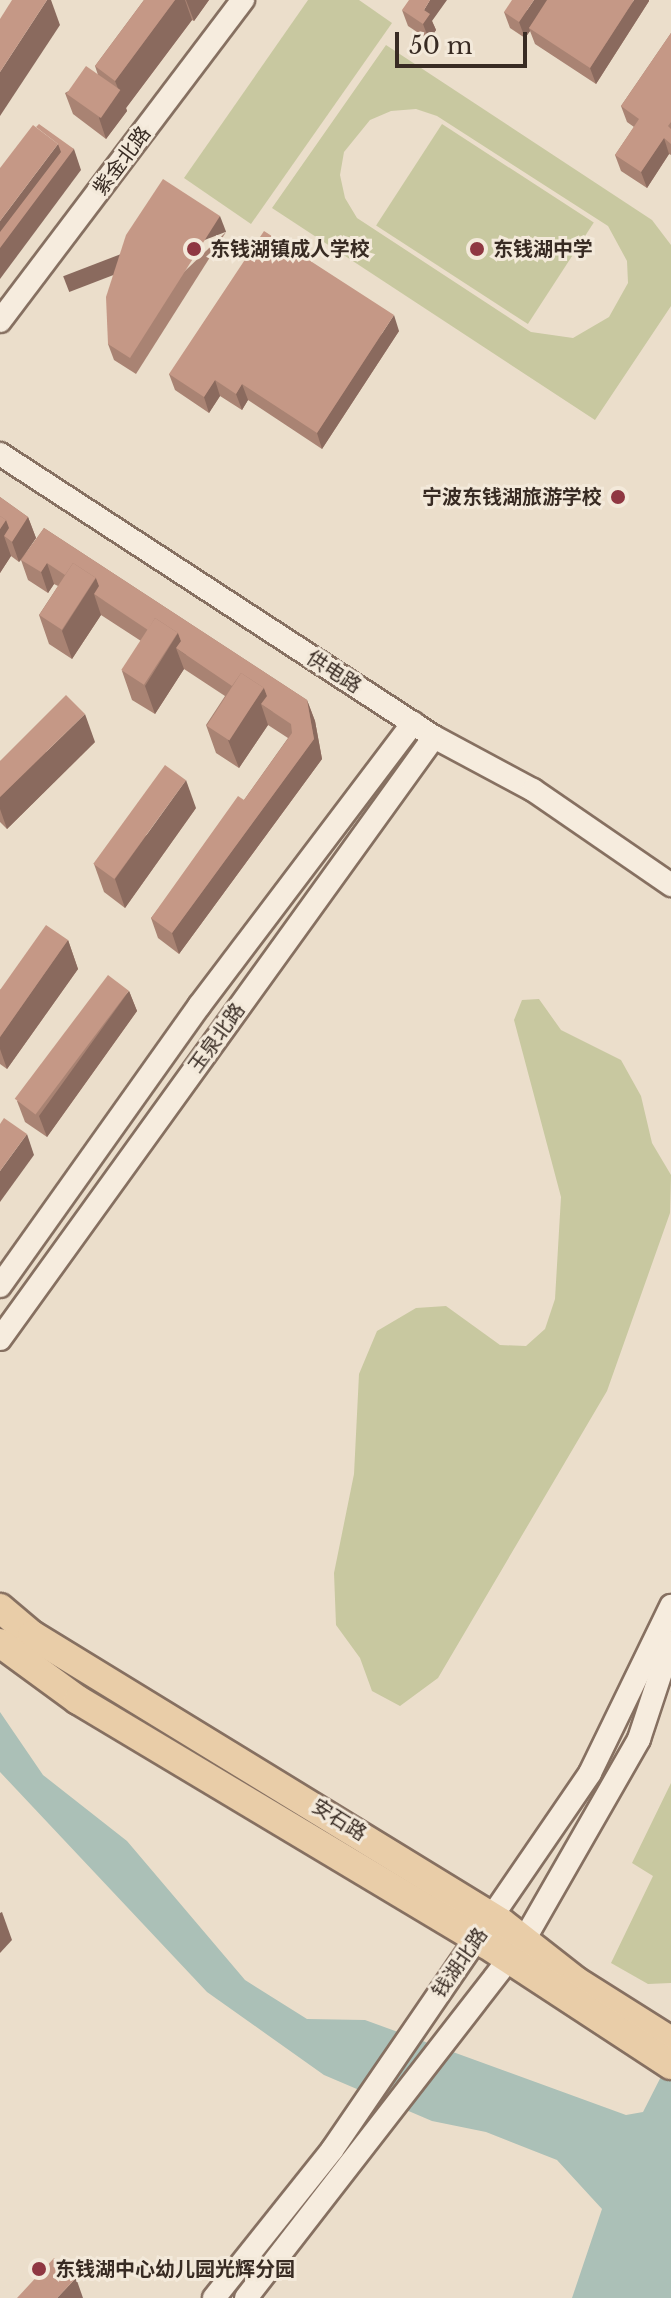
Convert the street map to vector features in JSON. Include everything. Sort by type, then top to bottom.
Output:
[{"type":"main road","name":"安石路","points":[[0,1608],[32,1635],[485,1928],[663,2048]]},
{"type":"main road","name":"安石路","points":[[0,1643],[78,1700],[485,1928]]},
{"type":"street","name":"紫金北路","points":[[0,321],[243,0]]},
{"type":"street","name":"供电路","points":[[0,454],[434,737],[533,790],[671,885]]},
{"type":"street","name":"玉泉北路","points":[[0,1286],[199,1006],[413,723]]},
{"type":"street","name":"玉泉北路","points":[[0,1339],[434,737]]},
{"type":"street","name":"钱湖北路","points":[[214,2298],[332,2150],[590,1773],[671,1606]]},
{"type":"street","name":"钱湖北路","points":[[246,2298],[516,1950],[639,1739],[671,1642]]},
{"type":"green space","points":[[308,0],[359,0],[392,23],[251,224],[184,178]]},
{"type":"green space","points":[[386,45],[652,220],[671,245],[671,306],[595,420],[272,208]],"holes":[[[416,109],[437,116],[608,226],[627,261],[628,283],[609,317],[573,338],[531,332],[357,218],[345,198],[340,175],[344,152],[370,120],[391,111]]]},
{"type":"green space","points":[[442,124],[594,223],[528,324],[376,225]]},
{"type":"green space","points":[[539,999],[561,1030],[621,1060],[641,1096],[652,1143],[671,1175],[670,1213],[607,1391],[438,1678],[400,1706],[372,1691],[360,1658],[336,1625],[334,1573],[354,1474],[359,1374],[377,1331],[416,1308],[446,1306],[500,1345],[526,1346],[545,1329],[555,1299],[561,1197],[514,1020],[522,1000]]},
{"type":"green space","points":[[671,1783],[671,1983],[648,1984],[611,1963],[653,1876],[632,1863]]},
{"type":"shaded area","points":[[0,1712],[43,1775],[127,1841],[245,1980],[307,2019],[365,2020],[626,2115],[643,2112],[671,2057],[671,2298],[572,2298],[602,2209],[557,2160],[486,2132],[432,2121],[324,2075],[207,1992],[0,1772]]},
{"type":"building","points":[[12,0],[47,0],[0,72],[0,19]]},
{"type":"building","points":[[144,0],[175,0],[115,81],[95,66]]},
{"type":"building","points":[[409,0],[430,0],[424,10],[430,14],[423,24],[402,10]]},
{"type":"building","points":[[512,0],[534,0],[519,22],[504,12]]},
{"type":"building","points":[[547,0],[634,0],[590,68],[529,28]]},
{"type":"building","points":[[671,33],[671,122],[668,126],[671,129],[671,144],[664,138],[641,172],[615,155],[639,119],[621,106]]},
{"type":"building","points":[[86,66],[120,90],[101,118],[66,94]]},
{"type":"building","points":[[39,124],[74,149],[0,248],[0,232],[61,152],[58,144],[36,127]]},
{"type":"building","points":[[33,125],[58,144],[0,221],[0,168]]},
{"type":"building","points":[[163,179],[220,216],[130,358],[108,344],[106,297],[126,235]]},
{"type":"building","points":[[264,231],[394,315],[317,433],[242,384],[236,394],[215,380],[204,397],[169,374]]},
{"type":"building","points":[[0,497],[28,517],[12,542],[4,536],[9,528],[0,516]]},
{"type":"building","points":[[44,528],[307,700],[314,739],[172,933],[151,918],[238,796],[244,800],[292,733],[291,724],[261,704],[267,696],[264,688],[241,673],[232,686],[176,648],[181,641],[178,633],[155,618],[148,630],[94,594],[99,586],[96,578],[73,563],[65,575],[47,563],[41,572],[21,560]]},
{"type":"building","points":[[73,563],[96,578],[62,630],[39,615]]},
{"type":"building","points":[[155,618],[178,633],[144,685],[121,670]]},
{"type":"building","points":[[241,673],[264,688],[229,741],[207,726]]},
{"type":"building","points":[[66,695],[85,714],[0,797],[0,761]]},
{"type":"building","points":[[165,765],[186,780],[114,879],[93,864]]},
{"type":"building","points":[[46,925],[68,940],[0,1037],[0,990]]},
{"type":"building","points":[[108,975],[129,991],[35,1114],[15,1099]]},
{"type":"building","points":[[4,1118],[27,1134],[0,1171],[0,1124]]},
{"type":"building","points":[[54,2258],[76,2278],[57,2298],[17,2298]]},
{"type":"place","name":"东钱湖镇成人学校","points":[[194,249]]},
{"type":"place","name":"东钱湖中学","points":[[477,249]]},
{"type":"place","name":"宁波东钱湖旅游学校","points":[[618,497]]},
{"type":"place","name":"东钱湖中心幼儿园光辉分园","points":[[39,2269]]}]
